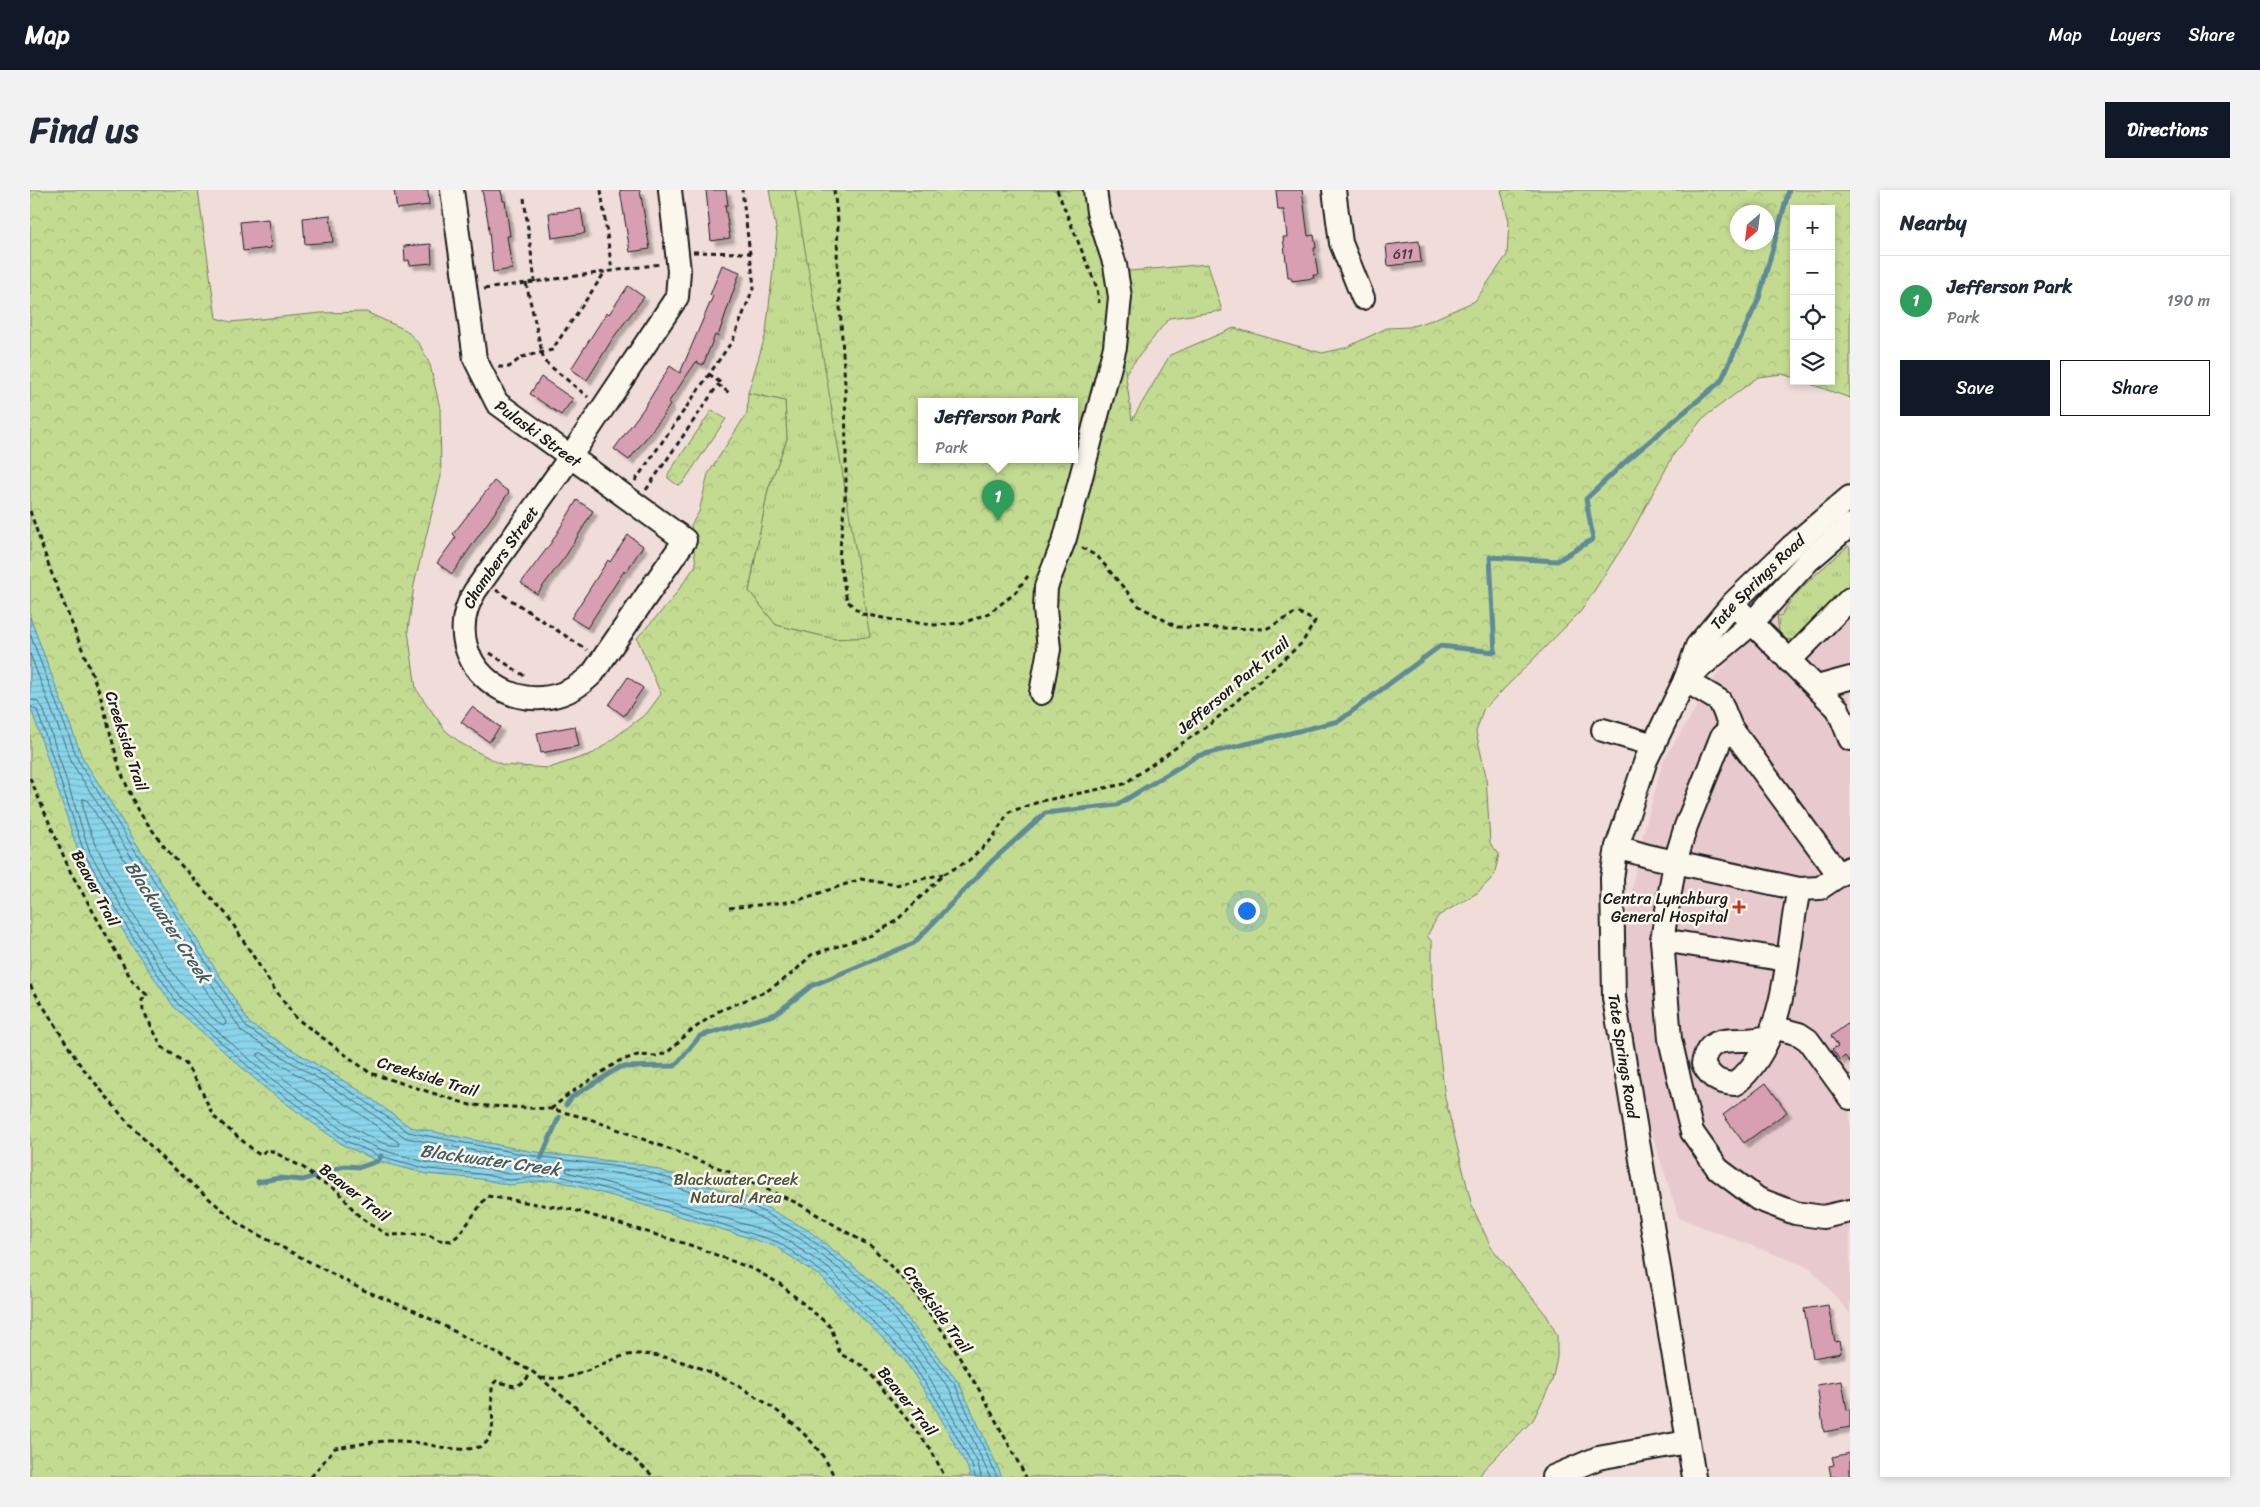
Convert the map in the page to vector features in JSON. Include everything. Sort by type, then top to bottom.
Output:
[{"type":"street","name":"Pulaski Street","points":[[452,190],[475,360],[497,403],[685,540]]},
{"type":"street","name":"Chambers Street","points":[[670,190],[679,271],[677,297],[468,602],[464,625],[467,649],[478,670],[496,687],[520,698],[540,699],[560,696],[583,683],[593,673],[685,540]]},
{"type":"street","points":[[1041,693],[1049,649],[1044,609],[1046,587],[1065,538],[1115,347],[1120,297],[1116,265],[1098,212],[1095,190]]},
{"type":"street","points":[[1334,190],[1341,243],[1363,298]]},
{"type":"street","name":"Tate Springs Road","points":[[1694,1477],[1614,998],[1612,878],[1616,847],[1646,760],[1685,680],[1697,646],[1733,603],[1791,547],[1850,498]]},
{"type":"street","name":"Tate Springs Road","points":[[1685,680],[1751,624],[1808,561],[1850,525]]},
{"type":"street","points":[[1789,661],[1850,599]]},
{"type":"street","points":[[1733,603],[1751,624],[1838,709],[1850,739]]},
{"type":"street","points":[[1817,687],[1850,678]]},
{"type":"street","points":[[1616,847],[1674,862],[1799,889],[1820,888],[1845,872],[1731,728],[1720,701],[1685,680]]},
{"type":"street","points":[[1731,728],[1722,736],[1686,826],[1674,862],[1662,940],[1670,1039],[1684,1100],[1692,1132],[1718,1169],[1758,1199],[1795,1213],[1823,1217],[1850,1211]]},
{"type":"street","points":[[1603,730],[1654,745]]},
{"type":"street","points":[[1799,889],[1778,1013],[1772,1032],[1799,1034],[1808,1040],[1850,1098]]},
{"type":"street","points":[[1662,940],[1787,960]]},
{"type":"street","points":[[1553,1477],[1598,1458],[1688,1442]]},
{"type":"path","points":[[601,190],[612,271]]},
{"type":"path","points":[[632,486],[733,340],[754,286],[742,190]]},
{"type":"path","points":[[834,190],[838,222],[837,260],[845,384],[846,456],[846,488],[838,558],[847,601],[862,614],[934,625],[963,623],[989,613],[1014,594],[1033,571]]},
{"type":"path","points":[[1057,190],[1097,288],[1101,311]]},
{"type":"path","points":[[524,198],[535,282]]},
{"type":"path","points":[[693,252],[750,253]]},
{"type":"path","points":[[478,286],[485,289],[669,263]]},
{"type":"path","points":[[496,369],[509,366],[522,357],[552,350],[605,272]]},
{"type":"path","points":[[526,283],[544,361],[593,402]]},
{"type":"path","points":[[709,374],[722,384],[721,387],[731,394]]},
{"type":"path","points":[[644,494],[718,386],[721,387]]},
{"type":"path","name":"Creekside Trail","points":[[30,511],[50,569],[100,694],[120,770],[137,809],[166,849],[227,915],[273,987],[296,1018],[370,1073],[470,1105],[551,1109],[590,1119],[727,1171],[797,1203],[872,1246],[908,1284],[947,1337],[981,1393],[1026,1477]]},
{"type":"path","name":"Jefferson Park Trail","points":[[551,1109],[569,1094],[619,1061],[638,1055],[656,1056],[667,1053],[689,1032],[718,1012],[766,991],[794,972],[811,955],[872,935],[895,922],[944,874],[968,861],[992,839],[1009,812],[1042,801],[1124,784],[1214,721],[1302,643],[1315,621],[1297,612],[1266,629],[1177,627],[1139,606],[1098,558],[1081,547]]},
{"type":"path","points":[[496,590],[592,653]]},
{"type":"path","points":[[484,656],[490,653],[531,680]]},
{"type":"path","name":"Beaver Trail","points":[[30,778],[70,871],[134,982],[147,995],[142,1000],[143,1010],[162,1046],[184,1063],[198,1085],[213,1116],[257,1153],[260,1155],[268,1149],[304,1168],[318,1180],[344,1196],[347,1204],[369,1224],[390,1235],[427,1234],[439,1240],[451,1241],[460,1234],[487,1196],[574,1210],[693,1246],[755,1270],[780,1284],[831,1327],[840,1354],[864,1367],[930,1448],[945,1477]]},
{"type":"path","points":[[730,908],[796,901],[861,879],[896,885],[944,874]]},
{"type":"path","points":[[30,985],[78,1062],[123,1117],[163,1159],[240,1224],[361,1289],[416,1312],[533,1372],[654,1477]]},
{"type":"path","points":[[540,1378],[564,1378],[582,1374],[603,1362],[623,1356],[639,1354],[684,1361],[737,1383],[786,1419],[828,1461],[834,1477]]},
{"type":"path","points":[[311,1477],[335,1448],[399,1440],[457,1448],[474,1449],[483,1445],[492,1429],[493,1384],[496,1380],[514,1387],[520,1386],[533,1372]]},
{"type":"shaded area","name":"Centra Lynchburg General Hospital","points":[[1850,544],[1850,1313],[1810,1268],[1679,1218],[1644,1109],[1619,961],[1638,853],[1663,761],[1719,671]]},
{"type":"green space","name":"Blackwater Creek Natural Area","points":[[30,190],[198,190],[216,318],[231,322],[321,313],[366,312],[406,330],[420,345],[430,365],[440,408],[441,476],[414,585],[408,631],[416,689],[445,730],[462,744],[503,765],[549,768],[594,753],[647,713],[661,694],[637,638],[670,602],[696,565],[691,525],[699,512],[708,474],[747,413],[748,393],[785,401],[787,439],[768,489],[749,591],[776,625],[835,639],[870,637],[795,190],[1100,190],[1132,420],[1170,355],[1234,328],[1322,353],[1345,348],[1387,328],[1409,327],[1432,320],[1475,301],[1507,255],[1509,221],[1501,190],[1850,190],[1850,398],[1813,385],[1835,385],[1835,205],[1790,205],[1790,377],[1782,374],[1758,377],[1703,418],[1674,454],[1629,537],[1581,611],[1483,710],[1476,732],[1486,776],[1490,843],[1499,854],[1494,876],[1477,893],[1438,916],[1427,936],[1432,942],[1432,986],[1445,1098],[1472,1206],[1491,1247],[1547,1316],[1557,1335],[1557,1358],[1552,1381],[1533,1420],[1484,1469],[1479,1477],[30,1477]]},
{"type":"green space","points":[[769,190],[1064,190],[1074,276],[1208,264],[1222,311],[1169,318],[1121,379],[1075,492],[964,633],[835,639],[776,625],[749,591],[768,489],[787,439],[785,401],[748,393],[766,333],[777,234]]},
{"type":"green space","points":[[712,410],[726,419],[682,484],[677,485],[668,478],[668,474]]},
{"type":"green space","points":[[1848,546],[1850,548],[1850,587],[1796,639],[1787,640],[1779,632],[1777,615],[1781,616],[1803,587]]},
{"type":"water","name":"Blackwater Creek","points":[[30,617],[82,757],[250,1024],[362,1092],[410,1127],[528,1151],[643,1165],[751,1199],[808,1230],[888,1294],[959,1383],[1002,1477],[970,1477],[968,1468],[933,1404],[904,1359],[821,1277],[775,1246],[634,1202],[555,1180],[509,1185],[481,1179],[427,1174],[378,1161],[343,1145],[265,1088],[174,1007],[131,944],[80,857],[30,705]]},
{"type":"building","points":[[394,190],[428,190],[429,205],[397,209]]},
{"type":"building","points":[[482,190],[501,190],[503,201],[505,201],[510,236],[507,236],[512,269],[493,272],[488,221]]},
{"type":"building","points":[[620,190],[640,190],[650,249],[630,252]]},
{"type":"building","points":[[706,190],[726,190],[728,205],[725,205],[730,238],[711,241]]},
{"type":"building","points":[[1276,190],[1302,190],[1308,236],[1314,235],[1316,248],[1314,248],[1318,275],[1313,275],[1314,278],[1292,281],[1291,277],[1288,277],[1283,237],[1287,237],[1284,210],[1278,210]]},
{"type":"building","points":[[581,209],[585,233],[552,238],[549,213]]},
{"type":"building","points":[[330,215],[333,242],[305,244],[303,218]]},
{"type":"building","points":[[268,219],[271,248],[243,251],[240,222]]},
{"type":"building","points":[[1419,241],[1421,262],[1388,266],[1386,245]]},
{"type":"building","points":[[431,244],[432,263],[410,265],[409,260],[405,261],[404,246]]},
{"type":"building","points":[[722,265],[740,272],[718,336],[715,335],[703,365],[696,362],[668,403],[670,405],[660,420],[629,460],[614,449],[644,408],[670,366],[680,373],[713,296],[710,295]]},
{"type":"building","points":[[628,286],[644,297],[613,338],[587,380],[571,369],[607,312],[609,314]]},
{"type":"building","points":[[541,377],[573,399],[561,415],[530,394]]},
{"type":"building","points":[[494,481],[509,492],[452,574],[437,563],[456,537],[453,534]]},
{"type":"building","points":[[577,500],[593,511],[567,554],[537,594],[521,583],[551,543]]},
{"type":"building","points":[[628,535],[643,546],[626,572],[624,571],[587,628],[571,618],[608,560],[610,562]]},
{"type":"building","points":[[628,677],[643,688],[624,716],[609,705]]},
{"type":"building","points":[[472,707],[500,727],[489,742],[461,722]]},
{"type":"building","points":[[575,726],[579,746],[541,753],[537,733]]},
{"type":"building","points":[[1850,1022],[1850,1062],[1845,1056],[1840,1060],[1832,1049],[1838,1046],[1831,1036]]},
{"type":"building","points":[[1766,1083],[1787,1112],[1744,1143],[1723,1115]]},
{"type":"building","points":[[1828,1305],[1835,1342],[1839,1341],[1841,1353],[1813,1358],[1804,1309]]},
{"type":"building","points":[[1842,1381],[1847,1410],[1850,1409],[1850,1427],[1824,1432],[1817,1385]]},
{"type":"building","points":[[1850,1453],[1850,1477],[1831,1477],[1829,1466],[1834,1465],[1832,1457]]},
{"type":"waterway","points":[[566,1105],[572,1097],[620,1067],[675,1066],[700,1036],[776,1014],[811,986],[914,943],[992,861],[1045,813],[1117,805],[1197,756],[1339,721],[1440,646],[1495,652],[1490,557],[1557,561],[1593,539],[1586,499],[1625,462],[1721,381],[1759,298],[1789,190]]},
{"type":"waterway","name":"Blackwater Creek","points":[[541,1158],[559,1117]]},
{"type":"waterway","points":[[258,1182],[279,1178],[303,1180],[344,1166],[361,1167],[378,1161],[381,1156]]},
{"type":"place","name":"Jefferson Park","points":[[998,521]]},
{"type":"place","name":"Centra Lynchburg General Hospital","points":[[1739,907]]}]
